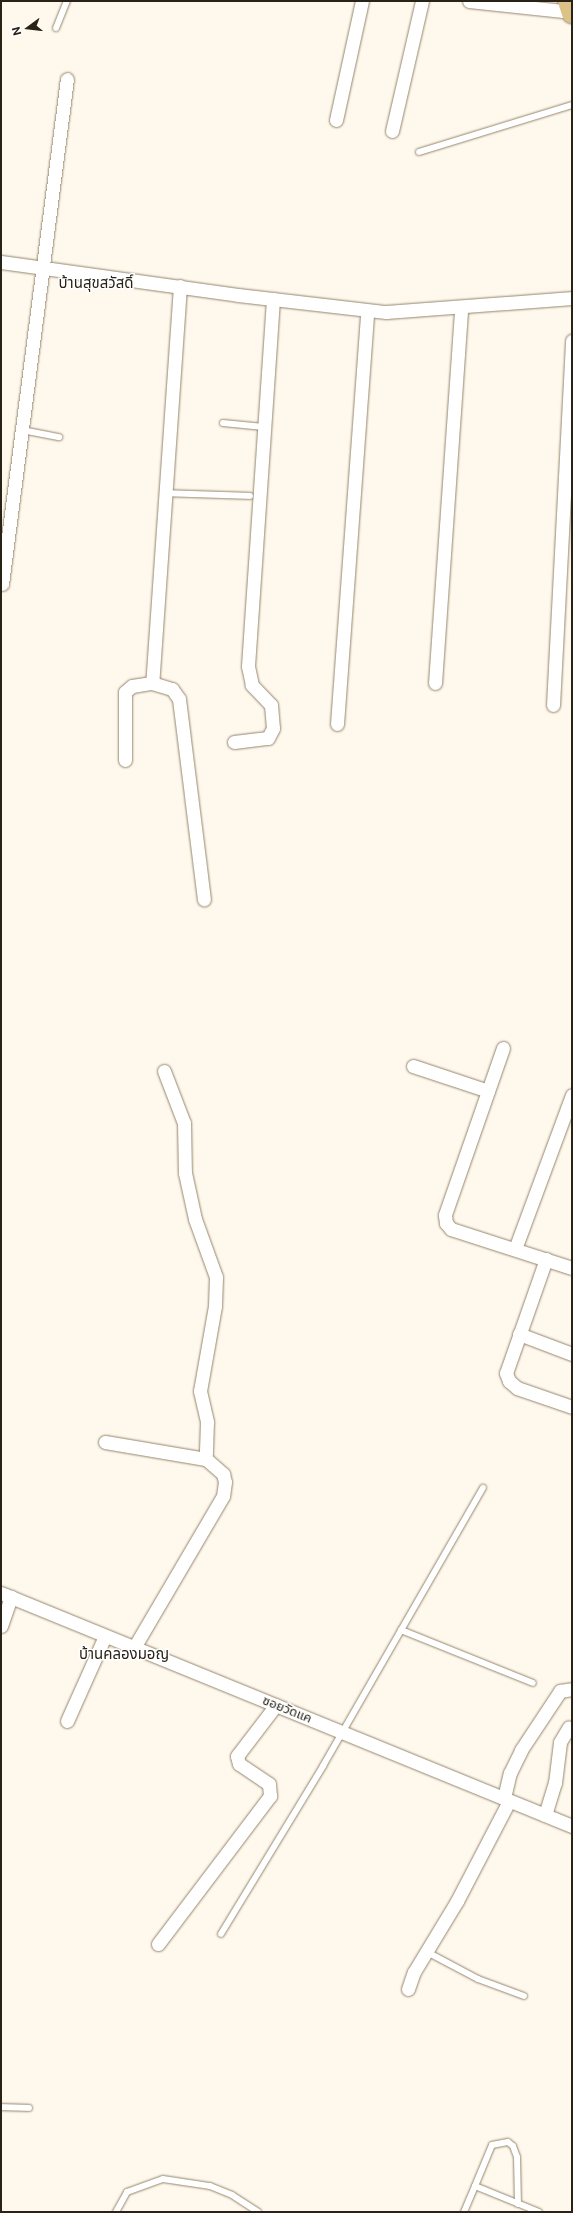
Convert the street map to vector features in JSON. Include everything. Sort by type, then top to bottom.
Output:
[{"type":"main road","points":[[568,1],[572,12]]},
{"type":"street","points":[[336,120],[362,1]]},
{"type":"street","points":[[392,131],[422,1]]},
{"type":"street","points":[[469,1],[572,12]]},
{"type":"street","points":[[2,584],[45,268],[67,79]]},
{"type":"street","points":[[1,262],[367,311],[412,312],[572,298]]},
{"type":"street","points":[[152,683],[164,493],[180,286]]},
{"type":"street","points":[[234,742],[268,738],[273,728],[271,705],[252,686],[248,666],[272,299]]},
{"type":"street","points":[[435,683],[461,308]]},
{"type":"street","points":[[337,724],[367,311]]},
{"type":"street","points":[[553,705],[572,340]]},
{"type":"street","points":[[125,760],[125,692],[132,686],[152,683],[172,689],[179,699],[204,899]]},
{"type":"street","points":[[503,1048],[445,1215],[446,1223],[451,1229],[572,1268]]},
{"type":"street","points":[[413,1066],[488,1091]]},
{"type":"street","points":[[164,1071],[184,1123],[185,1173],[195,1219],[216,1277],[215,1306],[200,1391],[207,1422],[206,1459]]},
{"type":"street","points":[[515,1249],[572,1095]]},
{"type":"street","points":[[546,1259],[506,1373],[509,1381],[517,1388],[572,1407]]},
{"type":"street","points":[[519,1334],[572,1354]]},
{"type":"street","points":[[105,1442],[206,1459],[222,1474],[225,1482],[223,1496],[134,1648]]},
{"type":"street","points":[[1,1626],[6,1596]]},
{"type":"street","name":"ซอยวัดแค","points":[[6,1596],[572,1826]]},
{"type":"street","points":[[67,1721],[105,1636]]},
{"type":"street","points":[[408,1988],[414,1972],[475,1868],[506,1799],[510,1773],[521,1750],[560,1691],[572,1689]]},
{"type":"street","points":[[158,1944],[270,1796],[269,1784],[239,1764],[237,1756],[276,1706]]},
{"type":"street","points":[[544,1815],[555,1783],[560,1742],[569,1727]]},
{"type":"lane","points":[[56,28],[67,1]]},
{"type":"lane","points":[[419,152],[572,105]]},
{"type":"lane","points":[[223,423],[264,427]]},
{"type":"lane","points":[[22,430],[60,437]]},
{"type":"lane","points":[[164,493],[250,496]]},
{"type":"lane","points":[[221,1934],[342,1732],[483,1488]]},
{"type":"lane","points":[[401,1630],[534,1683]]},
{"type":"lane","points":[[427,1952],[478,1979],[524,1996]]},
{"type":"lane","points":[[1,2107],[29,2108]]},
{"type":"lane","points":[[464,2212],[492,2145],[508,2142],[513,2146],[516,2157],[518,2204]]},
{"type":"lane","points":[[116,2212],[127,2192],[162,2179],[210,2186],[232,2195],[258,2212]]},
{"type":"lane","points":[[475,2186],[539,2212]]},
{"type":"district","name":"บ้านสุขสวัสดิ์","points":[[96,283]]},
{"type":"district","name":"บ้านคลองมอญ","points":[[124,1654]]}]
